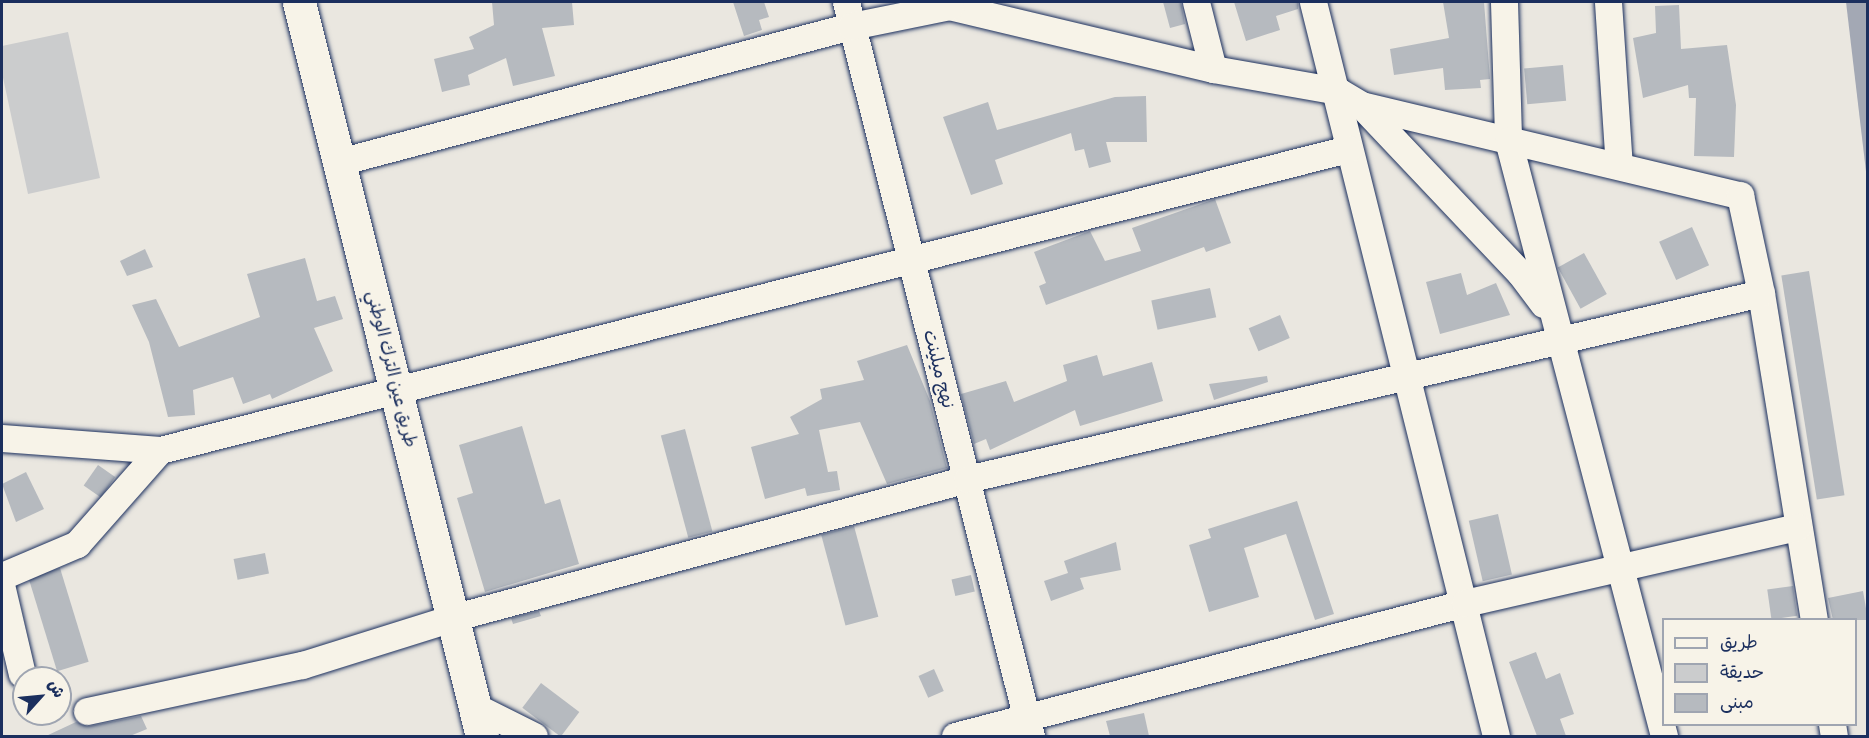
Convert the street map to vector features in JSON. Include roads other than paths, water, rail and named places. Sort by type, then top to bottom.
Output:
[{"type":"main road","name":"طريق عين الترك الوطني","points":[[298,2],[398,391],[478,721]]},
{"type":"street","points":[[1196,2],[1213,69]]},
{"type":"street","points":[[1313,2],[1338,92],[1348,149],[1465,603],[1496,736]]},
{"type":"street","points":[[1504,2],[1508,140],[1556,341],[1664,736]]},
{"type":"street","points":[[1608,2],[1620,166]]},
{"type":"street","points":[[339,162],[849,14],[941,4],[1002,10],[1213,69],[1338,92],[1361,105],[1740,195],[1761,293],[1797,527],[1814,618]]},
{"type":"street","name":"نهج ميلينت","points":[[849,14],[1028,727]]},
{"type":"street","points":[[1361,105],[1520,273],[1551,315]]},
{"type":"street","points":[[2,436],[160,450],[913,264],[1348,149]]},
{"type":"street","points":[[87,711],[302,665],[452,618],[967,479],[1407,374],[1761,293]]},
{"type":"street","points":[[2,576],[77,544],[160,450]]},
{"type":"street","points":[[955,736],[1028,727],[1465,603],[1618,570],[1797,527]]},
{"type":"street","points":[[2,589],[20,666]]},
{"type":"street","points":[[478,721],[534,736]]}]
